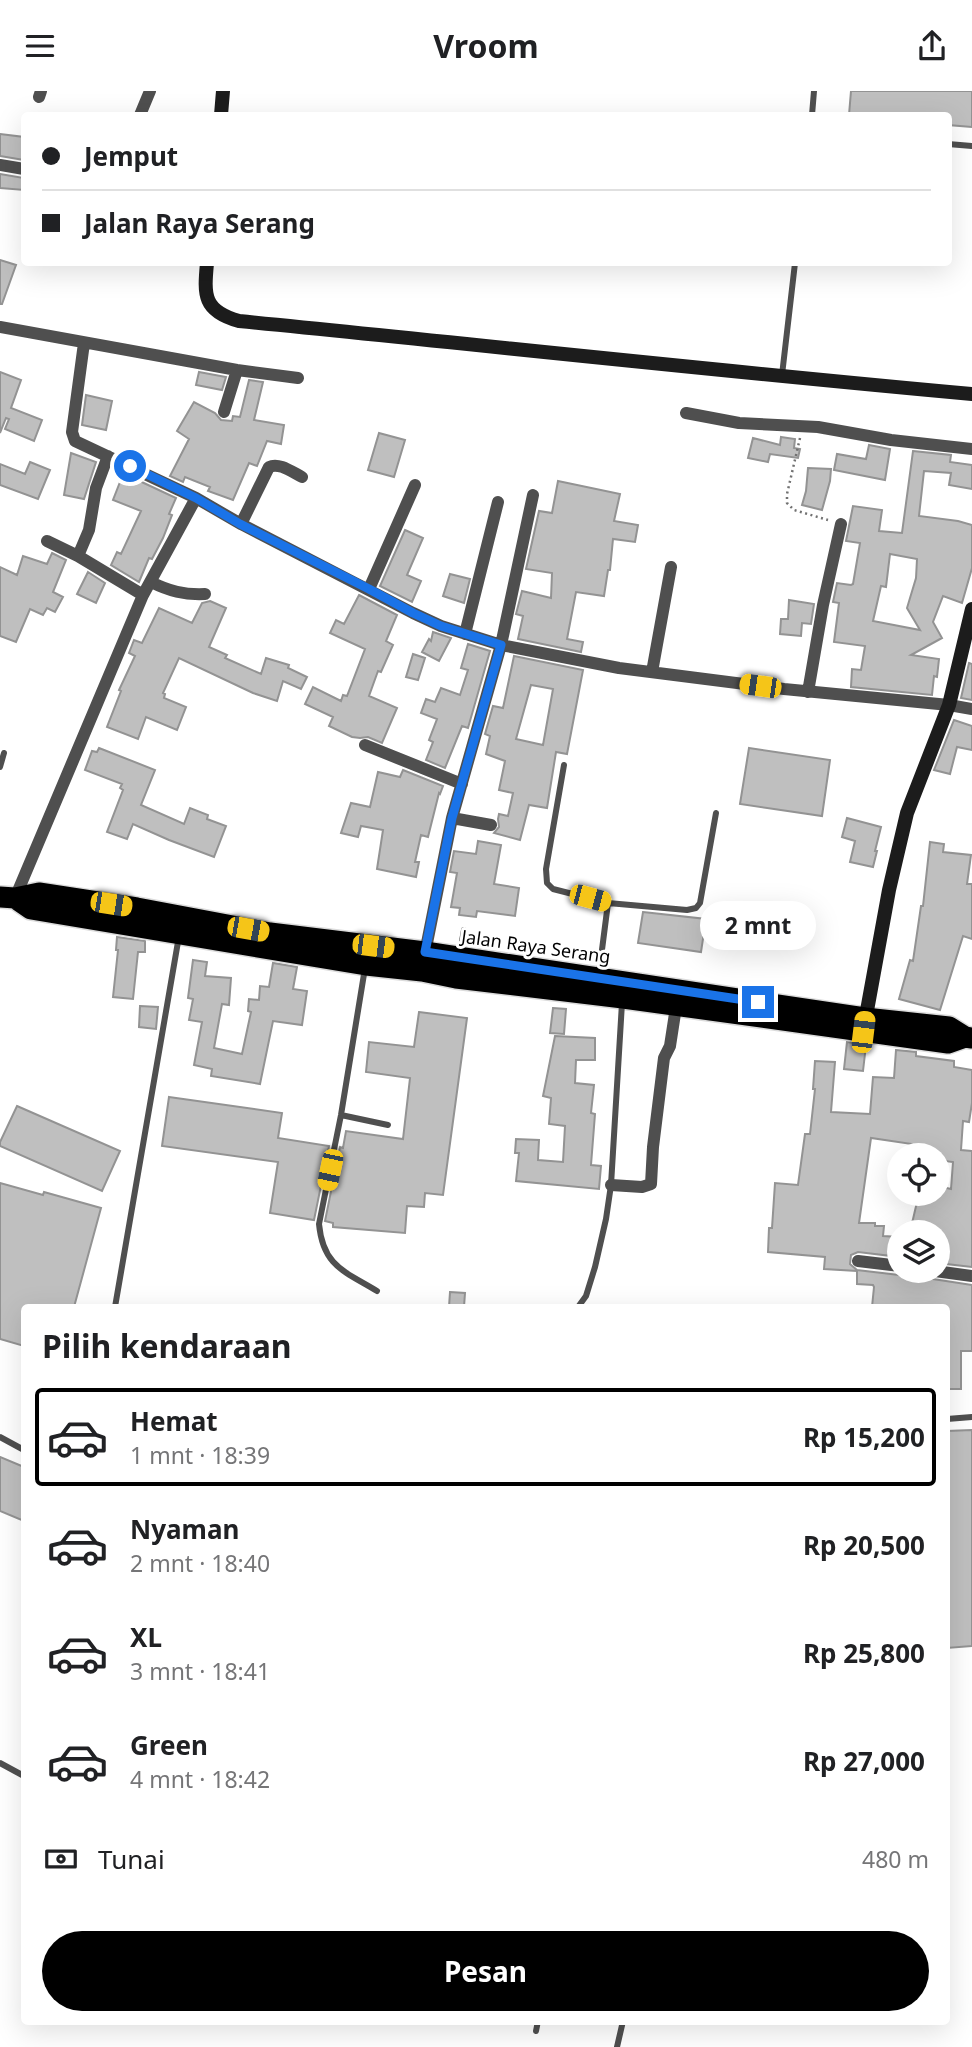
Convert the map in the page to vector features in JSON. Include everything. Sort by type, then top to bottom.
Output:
[{"type":"highway","name":"Jalan Raya Serang","points":[[8,898],[31,909],[270,933],[457,968],[864,1025],[948,1043],[969,1037]]},
{"type":"highway","name":"Jalan Raya Serang","points":[[181,925],[366,965],[424,962]]},
{"type":"highway","name":"Jalan Raya Serang","points":[[598,987],[623,998],[676,1007],[864,1025]]},
{"type":"street","points":[[142,112],[150,91]]},
{"type":"street","points":[[221,112],[223,91]]},
{"type":"street","points":[[0,165],[21,168]]},
{"type":"street","points":[[207,266],[205,293],[210,306],[239,321],[972,394]]},
{"type":"street","points":[[0,327],[237,370],[298,378]]},
{"type":"street","points":[[84,343],[72,432],[75,441],[196,498],[240,524],[441,626],[501,645],[619,668],[972,709]]},
{"type":"street","points":[[225,412],[237,370]]},
{"type":"street","points":[[687,413],[739,423],[832,429],[891,440],[972,449]]},
{"type":"street","points":[[78,556],[89,530],[96,488],[108,456]]},
{"type":"street","points":[[240,524],[269,467],[278,465],[302,477]]},
{"type":"street","points":[[369,589],[415,485]]},
{"type":"street","points":[[424,962],[452,818],[501,645],[533,495]]},
{"type":"street","points":[[8,898],[143,595],[196,498]]},
{"type":"street","points":[[465,633],[498,502]]},
{"type":"street","points":[[808,692],[841,524]]},
{"type":"street","points":[[47,541],[78,556],[143,595]]},
{"type":"street","points":[[652,672],[671,568]]},
{"type":"street","points":[[151,583],[185,595],[205,594]]},
{"type":"street","points":[[864,1025],[889,890],[908,813],[949,705],[972,609]]},
{"type":"street","points":[[365,745],[462,784]]},
{"type":"street","points":[[452,818],[491,825]]},
{"type":"street","points":[[611,1185],[642,1187],[651,1184],[664,1058],[670,1046],[676,1007]]},
{"type":"street","points":[[858,1261],[887,1264]]},
{"type":"street","points":[[950,1273],[972,1276]]},
{"type":"lane","points":[[812,112],[814,91]]},
{"type":"lane","points":[[952,144],[972,146]]},
{"type":"lane","points":[[781,377],[795,266]]},
{"type":"lane","points":[[0,767],[5,753]]},
{"type":"lane","points":[[564,765],[546,869],[547,883],[552,889],[608,903],[687,910],[696,908],[700,903],[716,813]]},
{"type":"lane","points":[[598,987],[608,903]]},
{"type":"lane","points":[[116,1304],[181,925]]},
{"type":"lane","points":[[457,968],[464,930]]},
{"type":"lane","points":[[366,965],[341,1115],[319,1224],[321,1242],[328,1257],[377,1291]]},
{"type":"lane","points":[[581,1304],[596,1267],[611,1185],[623,998]]},
{"type":"lane","points":[[341,1115],[387,1125]]},
{"type":"lane","points":[[950,1419],[972,1417]]},
{"type":"lane","points":[[0,1437],[21,1448]]},
{"type":"lane","points":[[0,1763],[21,1774]]},
{"type":"lane","points":[[536,2031],[537,2025]]},
{"type":"lane","points":[[618,2047],[622,2025]]},
{"type":"path","points":[[803,426],[787,503],[801,513],[841,524]]},
{"type":"building","points":[[851,91],[972,91],[972,127],[952,125],[952,112],[849,112]]},
{"type":"building","points":[[0,134],[21,137],[21,160],[0,156]]},
{"type":"building","points":[[0,174],[21,178],[21,190],[0,188]]},
{"type":"building","points":[[0,260],[16,265],[2,304],[0,304]]},
{"type":"building","points":[[0,372],[21,380],[11,408],[42,420],[34,441],[5,429],[9,419],[6,418],[0,433]]},
{"type":"building","points":[[199,372],[226,377],[222,390],[196,385]]},
{"type":"building","points":[[249,380],[263,382],[254,420],[284,425],[281,444],[267,441],[257,466],[249,463],[233,500],[208,491],[210,487],[185,477],[183,482],[170,476],[189,439],[177,431],[194,402],[215,413],[221,420],[232,421],[233,416],[240,417]]},
{"type":"building","points":[[86,395],[112,401],[106,430],[82,425]]},
{"type":"building","points":[[379,433],[405,440],[394,477],[368,470]]},
{"type":"building","points":[[781,437],[795,439],[794,448],[800,449],[798,458],[770,454],[768,462],[748,458],[753,438],[780,445]]},
{"type":"building","points":[[869,445],[890,449],[885,480],[834,470],[837,454],[866,459]]},
{"type":"building","points":[[913,451],[951,455],[950,462],[972,465],[972,489],[949,485],[951,473],[924,471],[919,516],[972,525],[972,568],[962,603],[943,596],[933,622],[942,638],[911,655],[939,659],[932,695],[851,687],[852,669],[861,670],[865,646],[834,642],[839,603],[833,602],[837,583],[853,584],[860,543],[846,541],[853,506],[882,510],[879,531],[902,533]],"holes":[[[890,554],[917,559],[916,578],[907,608],[920,630],[873,621],[881,586],[886,587]]]},
{"type":"building","points":[[71,453],[96,462],[84,499],[64,495]]},
{"type":"building","points":[[30,462],[50,470],[38,499],[0,485],[0,464],[25,474]]},
{"type":"building","points":[[808,468],[831,469],[822,510],[802,505]]},
{"type":"building","points":[[131,477],[176,498],[163,538],[152,559],[149,558],[139,582],[111,565],[117,552],[121,554],[141,511],[113,500],[120,482],[127,485]]},
{"type":"building","points":[[558,481],[620,494],[614,521],[638,525],[635,542],[613,539],[604,596],[576,592],[567,639],[583,642],[581,652],[518,639],[523,616],[516,614],[522,591],[551,598],[552,573],[526,569],[539,511],[552,513]]},
{"type":"building","points":[[405,530],[423,538],[407,575],[421,581],[412,602],[380,586]]},
{"type":"building","points":[[52,553],[66,560],[53,592],[63,597],[55,612],[47,608],[43,615],[30,609],[16,642],[0,636],[0,567],[17,575],[23,556],[47,564]]},
{"type":"building","points":[[88,572],[105,583],[96,603],[77,594]]},
{"type":"building","points":[[450,574],[470,579],[464,603],[443,596]]},
{"type":"building","points":[[359,595],[397,615],[386,641],[393,645],[381,672],[378,671],[369,696],[397,708],[382,743],[368,737],[352,737],[329,726],[333,717],[305,704],[313,687],[341,701],[343,695],[347,696],[365,649],[330,633],[336,620],[344,624]]},
{"type":"building","points":[[789,600],[814,604],[811,624],[802,623],[801,636],[780,634],[781,619],[788,619]]},
{"type":"building","points":[[210,601],[226,608],[209,647],[227,655],[225,658],[261,674],[266,658],[289,665],[288,668],[307,677],[301,689],[283,681],[277,701],[253,693],[179,658],[163,693],[164,698],[186,707],[177,730],[146,717],[138,739],[107,727],[121,691],[119,690],[135,656],[129,653],[134,640],[142,643],[159,608],[192,623],[202,603]]},
{"type":"building","points":[[433,632],[451,638],[439,661],[422,652],[429,639],[431,641]]},
{"type":"building","points":[[468,644],[490,651],[468,728],[462,726],[445,768],[426,760],[433,742],[429,740],[437,719],[421,713],[426,699],[435,702],[441,688],[460,695],[468,670],[461,668]]},
{"type":"building","points":[[413,654],[425,658],[418,680],[406,677]]},
{"type":"building","points":[[514,656],[583,670],[567,754],[556,752],[547,808],[529,805],[520,840],[494,833],[499,827],[499,814],[508,816],[513,793],[499,790],[505,761],[486,754],[490,736],[485,734],[493,706],[503,708]],"holes":[[[531,685],[553,689],[543,745],[516,739]]]},
{"type":"building","points":[[969,663],[972,664],[972,700],[961,698]]},
{"type":"building","points":[[954,720],[972,726],[972,750],[957,747],[950,774],[934,770]]},
{"type":"building","points":[[99,748],[155,770],[141,805],[184,824],[190,808],[208,815],[207,819],[226,826],[214,857],[133,824],[127,839],[107,832],[123,790],[120,788],[122,784],[85,770],[92,751],[97,752]]},
{"type":"building","points":[[749,748],[830,760],[822,816],[740,804]]},
{"type":"building","points":[[403,770],[443,786],[428,837],[421,835],[415,862],[419,862],[416,877],[377,869],[383,830],[361,826],[358,837],[341,833],[351,803],[370,807],[378,772],[400,777]]},
{"type":"building","points":[[847,818],[881,827],[873,867],[850,862],[855,841],[842,837]]},
{"type":"building","points":[[478,841],[501,845],[494,884],[519,888],[515,916],[477,911],[476,917],[459,915],[460,908],[451,907],[457,873],[450,872],[454,851],[476,854]]},
{"type":"building","points":[[930,842],[944,844],[943,852],[971,855],[967,884],[972,884],[972,939],[963,936],[940,1010],[899,999],[910,960],[913,961],[923,906]]},
{"type":"building","points":[[643,912],[706,919],[701,952],[638,943]]},
{"type":"building","points":[[117,937],[145,941],[145,952],[138,952],[133,999],[113,997]]},
{"type":"building","points":[[193,960],[207,962],[205,976],[231,978],[229,1005],[222,1004],[214,1048],[242,1054],[251,1012],[248,1011],[249,999],[259,1000],[260,986],[269,987],[273,963],[297,967],[293,989],[307,991],[302,1025],[273,1021],[260,1084],[211,1076],[212,1069],[194,1065],[202,1022],[189,1020],[193,999],[188,998]]},
{"type":"building","points":[[140,1006],[158,1007],[156,1029],[139,1027]]},
{"type":"building","points":[[553,1008],[566,1009],[564,1034],[550,1033]]},
{"type":"building","points":[[419,1012],[467,1018],[443,1195],[425,1193],[424,1207],[407,1206],[405,1233],[333,1227],[333,1223],[325,1221],[340,1147],[343,1148],[346,1131],[403,1139],[410,1078],[366,1072],[369,1042],[414,1047]]},
{"type":"building","points":[[555,1036],[595,1038],[595,1060],[576,1060],[575,1083],[594,1085],[591,1165],[601,1166],[599,1189],[516,1181],[519,1153],[515,1153],[516,1139],[539,1140],[538,1160],[563,1162],[565,1126],[549,1124],[551,1098],[543,1096]]},
{"type":"building","points":[[847,1042],[866,1045],[863,1071],[844,1069]]},
{"type":"building","points":[[896,1050],[916,1052],[916,1056],[954,1061],[954,1067],[972,1070],[972,1103],[969,1122],[963,1121],[961,1150],[972,1151],[972,1267],[950,1264],[950,1220],[913,1220],[916,1206],[950,1206],[953,1162],[950,1162],[950,1143],[905,1143],[871,1138],[859,1223],[884,1226],[887,1255],[858,1252],[851,1255],[850,1264],[857,1270],[887,1274],[887,1283],[950,1282],[972,1285],[972,1351],[961,1351],[961,1389],[950,1389],[950,1304],[872,1304],[874,1287],[857,1284],[857,1271],[824,1269],[825,1257],[768,1252],[775,1183],[798,1185],[805,1134],[810,1134],[815,1061],[835,1062],[831,1112],[870,1114],[873,1077],[894,1078]]},
{"type":"building","points":[[169,1097],[282,1113],[278,1138],[329,1146],[314,1220],[270,1213],[278,1162],[162,1146]]},
{"type":"building","points":[[17,1106],[120,1151],[102,1191],[0,1146]]},
{"type":"building","points":[[0,1183],[101,1208],[75,1304],[21,1304],[21,1345],[0,1339]]},
{"type":"building","points":[[450,1292],[465,1293],[464,1304],[449,1304]]},
{"type":"building","points":[[972,1430],[972,1646],[950,1648],[950,1431]]},
{"type":"building","points":[[0,1457],[21,1466],[21,1520],[0,1511]]},
{"type":"route","points":[[130,466],[413,613],[441,626],[501,645],[452,818],[425,952],[758,1002]]}]
